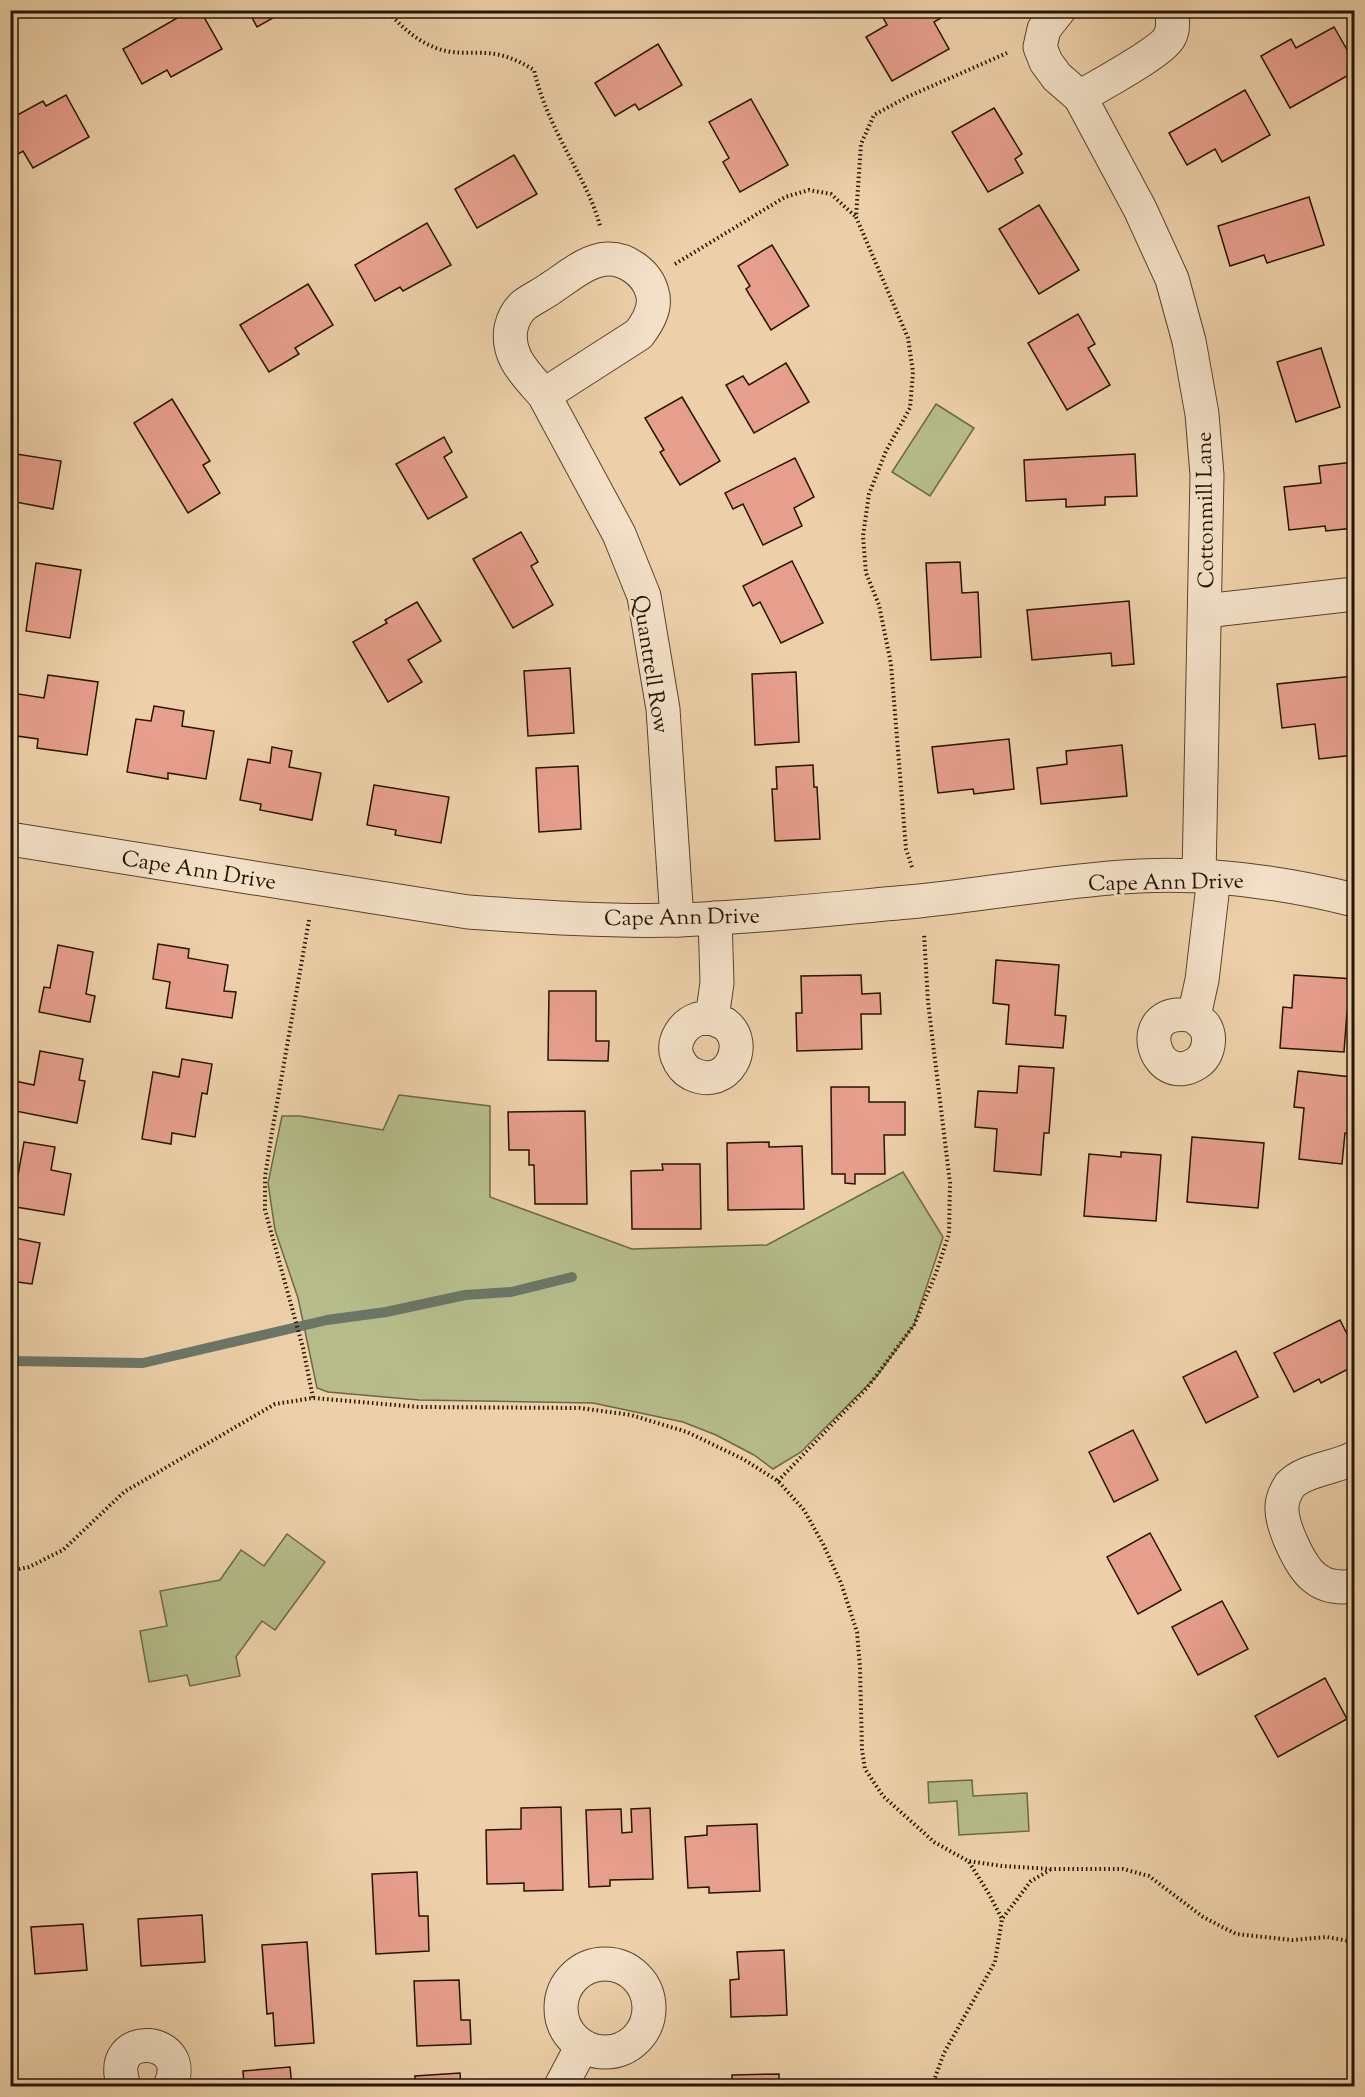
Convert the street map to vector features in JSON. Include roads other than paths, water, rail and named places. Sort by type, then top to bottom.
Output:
[{"type":"street","name":"Cottonmill Lane","points":[[1059,10],[1044,29],[1040,46],[1046,62],[1058,77],[1080,97],[1140,209],[1172,279],[1189,341],[1202,414],[1207,475],[1204,611],[1207,876],[1202,980],[1194,1016]]},
{"type":"street","points":[[1080,97],[1156,50],[1170,38],[1173,20],[1171,10]]},
{"type":"street","name":"Quantrell Row","points":[[544,394],[639,334],[648,322],[653,308],[653,292],[645,278],[632,266],[621,261],[607,259],[591,262],[524,306],[513,319],[510,346],[516,361],[544,394],[619,534],[644,596],[663,709],[677,920]]},
{"type":"street","points":[[1204,611],[1354,594]]},
{"type":"street","name":"Cape Ann Drive","points":[[10,839],[468,912],[539,917],[677,920],[715,918],[922,900],[1123,877],[1207,876],[1251,879],[1354,900]]},
{"type":"street","points":[[712,1018],[717,983],[715,918]]},
{"type":"street","points":[[1352,1467],[1307,1475],[1292,1484],[1284,1495],[1282,1507],[1285,1526],[1304,1567],[1315,1579],[1334,1587],[1354,1586]]},
{"type":"street","points":[[124,2086],[120,2075],[122,2062],[127,2052],[138,2046],[153,2045],[165,2050],[172,2061],[175,2073],[170,2086]]},
{"type":"street","points":[[561,2086],[582,2046]]},
{"type":"waterway","points":[[10,1361],[143,1363],[327,1320],[386,1312],[465,1295],[511,1292],[572,1277]]}]
